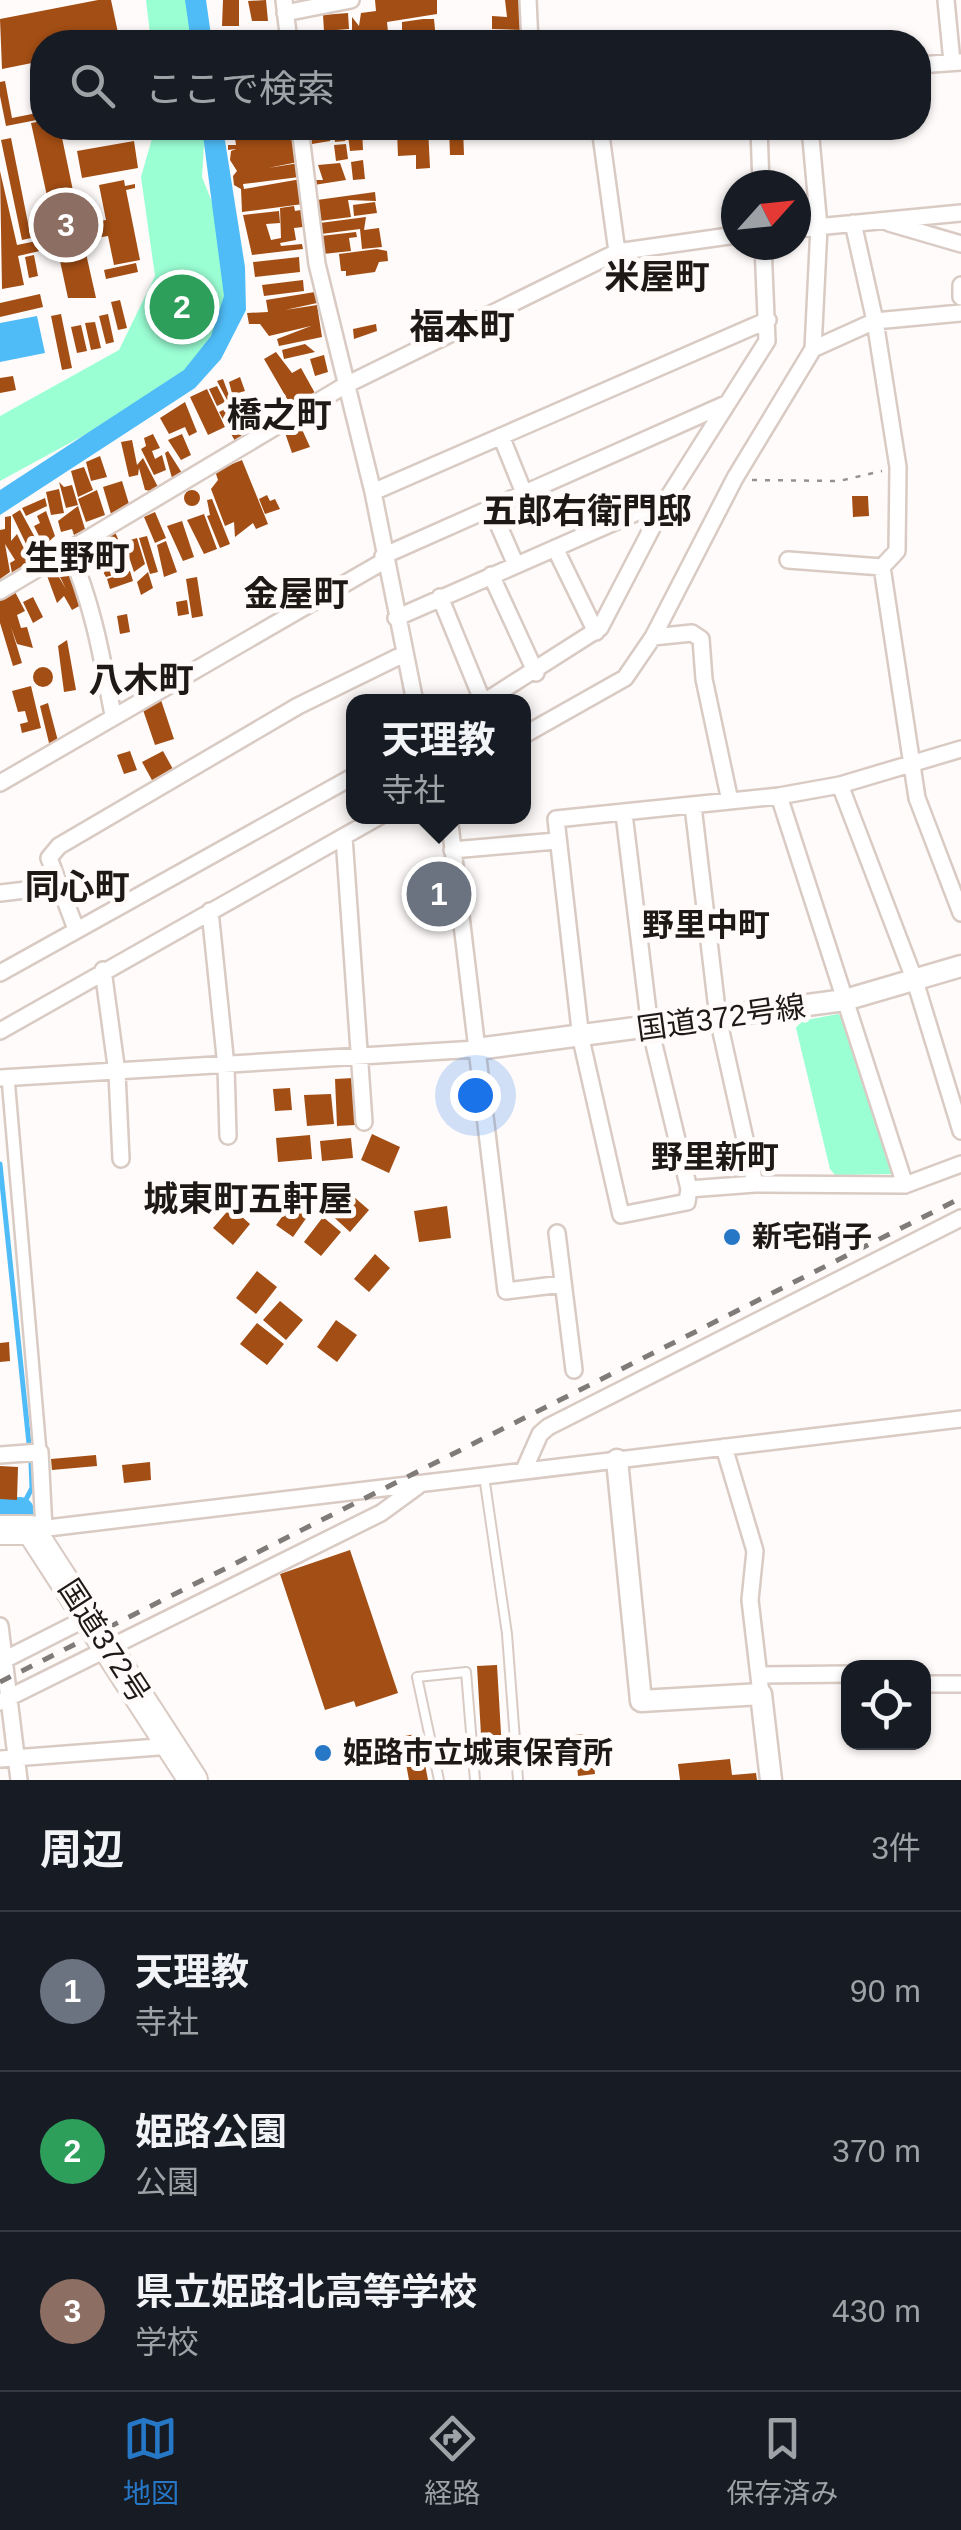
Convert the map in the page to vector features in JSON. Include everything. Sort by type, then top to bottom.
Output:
[{"type":"highway","points":[[0,1530],[38,1529]]},
{"type":"highway","name":"国道372号","points":[[38,1529],[193,1780]]},
{"type":"street","points":[[285,6],[351,0]]},
{"type":"street","points":[[528,0],[529,30]]},
{"type":"street","points":[[931,64],[956,62],[946,0]]},
{"type":"street","points":[[302,140],[318,264],[344,386],[373,492],[414,694]]},
{"type":"street","points":[[602,140],[617,252]]},
{"type":"street","points":[[759,140],[760,170]]},
{"type":"street","points":[[531,731],[625,678],[653,637],[735,478],[813,349],[819,227],[811,140]]},
{"type":"street","points":[[811,227],[961,213]]},
{"type":"street","points":[[876,219],[961,244]]},
{"type":"street","points":[[788,560],[882,566],[897,551],[898,467],[875,321],[853,223]]},
{"type":"street","points":[[0,590],[344,386],[617,252],[721,237]]},
{"type":"street","points":[[498,694],[596,632],[667,499],[767,341],[765,260]]},
{"type":"street","points":[[961,285],[961,296]]},
{"type":"street","points":[[813,349],[875,321],[961,313]]},
{"type":"street","points":[[373,492],[768,320]]},
{"type":"street","points":[[0,783],[384,558],[728,403]]},
{"type":"street","points":[[500,436],[524,493]]},
{"type":"street","points":[[396,618],[667,499]]},
{"type":"street","points":[[491,508],[516,565]]},
{"type":"street","points":[[555,548],[596,632]]},
{"type":"street","points":[[69,550],[100,641],[114,715]]},
{"type":"street","points":[[882,566],[917,798],[961,913]]},
{"type":"street","points":[[491,576],[536,673]]},
{"type":"street","points":[[440,597],[481,694]]},
{"type":"street","points":[[653,637],[692,633],[700,639],[704,679],[730,801]]},
{"type":"street","points":[[76,929],[48,858],[59,846],[298,706],[404,654]]},
{"type":"street","points":[[624,814],[650,1028],[689,1190],[687,1202],[621,1216],[581,1039],[556,818],[779,796],[840,784],[961,749]]},
{"type":"street","points":[[0,973],[346,780]]},
{"type":"street","points":[[840,784],[915,980],[961,1131]]},
{"type":"street","points":[[779,796],[905,1184]]},
{"type":"street","points":[[693,806],[718,1018],[754,1184]]},
{"type":"street","points":[[0,1031],[366,824]]},
{"type":"street","points":[[450,824],[506,1290],[562,1284]]},
{"type":"street","points":[[344,837],[364,1122]]},
{"type":"street","points":[[452,850],[556,841]]},
{"type":"street","points":[[0,893],[59,886]]},
{"type":"street","points":[[210,911],[226,1066],[228,1136]]},
{"type":"street","name":"国道372号線","points":[[477,1050],[581,1039],[845,1000],[961,966]]},
{"type":"street","points":[[102,970],[117,1073],[121,1159]]},
{"type":"street","points":[[477,1050],[4,1078],[40,1452],[38,1529],[961,1419]]},
{"type":"street","points":[[689,1190],[754,1184],[905,1184],[961,1164]]},
{"type":"street","points":[[524,1470],[540,1434],[548,1427],[961,1218]]},
{"type":"street","points":[[557,1233],[574,1370]]},
{"type":"street","points":[[724,1447],[755,1551],[750,1600],[771,1780]]},
{"type":"street","points":[[0,1455],[40,1452]]},
{"type":"street","points":[[617,1460],[642,1701],[841,1675]]},
{"type":"street","points":[[4,1699],[381,1513],[418,1486]]},
{"type":"street","points":[[2,1661],[89,1617]]},
{"type":"street","points":[[0,1626],[8,1758],[18,1780]]},
{"type":"street","points":[[931,1684],[961,1684]]},
{"type":"street","points":[[8,1758],[171,1746]]},
{"type":"lane","points":[[484,1476],[507,1634],[518,1780]]},
{"type":"lane","points":[[440,1780],[417,1677],[466,1672],[475,1780]]},
{"type":"path","points":[[735,478],[781,484],[839,481],[898,467]]},
{"type":"green space","points":[[146,0],[199,0],[200,30],[150,30]]},
{"type":"green space","points":[[152,140],[204,140],[202,177],[232,252],[219,338],[178,384],[0,481],[0,416],[119,350],[155,276],[141,177]]},
{"type":"green space","points":[[838,1014],[845,1020],[897,1168],[892,1174],[835,1175],[830,1169],[796,1028],[801,1021]]},
{"type":"water","points":[[185,0],[206,0],[210,30],[189,30]]},
{"type":"water","points":[[204,140],[225,140],[245,267],[246,310],[221,359],[195,388],[0,515],[0,490],[184,370],[211,336],[224,296]]},
{"type":"water","points":[[37,316],[45,353],[0,362],[0,323]]},
{"type":"building","points":[[111,0],[117,30],[30,30],[30,63],[2,69],[0,19]]},
{"type":"building","points":[[223,0],[239,0],[239,26],[222,26]]},
{"type":"building","points":[[266,0],[268,21],[252,21],[248,1]]},
{"type":"building","points":[[375,0],[437,0],[437,14],[387,22],[388,30],[352,30],[352,17],[359,26],[361,13],[376,11]]},
{"type":"building","points":[[505,0],[522,0],[522,30],[492,29],[492,16],[507,17]]},
{"type":"building","points":[[348,13],[349,29],[324,30],[323,15]]},
{"type":"building","points":[[434,19],[435,30],[402,30],[402,22]]},
{"type":"building","points":[[5,81],[12,118],[30,114],[30,121],[6,126],[0,82]]},
{"type":"building","points":[[11,138],[31,238],[22,240],[1,140]]},
{"type":"building","points":[[35,140],[62,140],[82,234],[89,233],[88,223],[106,220],[99,185],[124,180],[125,186],[135,184],[135,188],[126,190],[140,260],[114,265],[108,236],[83,240],[96,298],[68,298],[57,247],[18,256],[24,285],[2,289],[0,171],[17,245],[56,237]]},
{"type":"building","points":[[235,140],[295,140],[298,162],[268,168],[299,163],[299,177],[243,184],[244,189],[301,179],[303,204],[242,212],[241,189],[234,185],[237,171],[230,160],[231,151],[236,149],[228,150],[228,145],[236,145]]},
{"type":"building","points":[[349,140],[363,140],[363,150],[350,151]]},
{"type":"building","points":[[397,140],[429,140],[430,168],[416,169],[416,155],[398,156]]},
{"type":"building","points":[[449,140],[463,140],[464,155],[450,155]]},
{"type":"building","points":[[134,141],[138,168],[82,178],[77,151]]},
{"type":"building","points":[[346,144],[348,159],[336,161],[334,145]]},
{"type":"building","points":[[363,160],[365,179],[353,180],[351,162]]},
{"type":"building","points":[[340,163],[346,180],[314,185],[313,180],[323,180],[318,165]]},
{"type":"building","points":[[375,192],[376,201],[348,200],[351,217],[319,221],[317,200]]},
{"type":"building","points":[[375,202],[377,213],[354,216],[353,205]]},
{"type":"building","points":[[294,206],[295,211],[301,210],[303,227],[294,228],[296,240],[280,243],[302,244],[303,249],[252,255],[243,215],[279,211],[280,223],[266,224],[271,240],[281,238],[280,208]]},
{"type":"building","points":[[366,217],[364,230],[379,228],[382,247],[362,249],[360,229],[321,234],[320,223]]},
{"type":"building","points":[[356,232],[357,237],[349,238],[351,251],[323,254],[321,236]]},
{"type":"building","points":[[387,251],[388,261],[379,262],[375,272],[346,276],[346,271],[341,271],[339,254]]},
{"type":"building","points":[[34,255],[38,276],[29,278],[25,257]]},
{"type":"building","points":[[299,257],[300,272],[255,277],[253,262]]},
{"type":"building","points":[[136,263],[138,272],[106,279],[104,270]]},
{"type":"building","points":[[303,280],[304,291],[264,296],[262,285]]},
{"type":"building","points":[[315,292],[317,303],[285,310],[317,305],[322,337],[279,346],[277,339],[311,326],[269,336],[260,324],[249,324],[247,313],[268,312],[266,300]]},
{"type":"building","points":[[40,294],[43,307],[0,317],[0,303]]},
{"type":"building","points":[[120,300],[127,328],[118,330],[111,302]]},
{"type":"building","points":[[61,314],[72,368],[62,370],[51,316]]},
{"type":"building","points":[[108,314],[114,342],[106,344],[99,316]]},
{"type":"building","points":[[95,322],[101,348],[91,350],[85,323]]},
{"type":"building","points":[[376,324],[377,331],[354,339],[353,329]]},
{"type":"building","points":[[81,325],[87,351],[77,353],[71,327]]},
{"type":"building","points":[[305,344],[315,352],[284,359],[282,350]]},
{"type":"building","points":[[276,352],[292,373],[301,368],[316,395],[293,409],[264,359]]},
{"type":"building","points":[[324,355],[328,372],[315,376],[310,359]]},
{"type":"building","points":[[13,376],[16,390],[0,393],[0,378]]},
{"type":"building","points":[[240,377],[245,391],[238,393],[243,402],[235,405],[229,382]]},
{"type":"building","points":[[223,379],[234,409],[249,399],[264,425],[246,436],[217,381]]},
{"type":"building","points":[[217,386],[225,402],[217,406],[209,389]]},
{"type":"building","points":[[207,389],[225,427],[208,435],[190,397]]},
{"type":"building","points":[[185,402],[197,432],[189,436],[185,427],[169,434],[160,418]]},
{"type":"building","points":[[227,408],[242,437],[235,441],[219,412]]},
{"type":"building","points":[[300,425],[310,447],[292,453],[284,430]]},
{"type":"building","points":[[153,434],[160,448],[152,451],[155,459],[162,455],[166,470],[154,475],[141,449],[146,446],[144,438]]},
{"type":"building","points":[[182,434],[191,455],[181,460],[168,440]]},
{"type":"building","points":[[132,440],[137,465],[143,458],[158,487],[151,491],[145,490],[139,468],[138,475],[129,477],[121,442]]},
{"type":"building","points":[[168,451],[182,473],[172,478],[165,453]]},
{"type":"building","points":[[100,456],[107,477],[91,481],[86,462]]},
{"type":"building","points":[[242,460],[268,524],[256,529],[253,523],[235,537],[234,522],[225,526],[211,489],[218,480],[215,471]]},
{"type":"building","points":[[84,467],[93,490],[78,497],[71,471]]},
{"type":"building","points":[[122,481],[129,504],[111,514],[103,487]]},
{"type":"building","points":[[59,482],[64,487],[72,485],[78,505],[66,508]]},
{"type":"building","points":[[59,489],[64,513],[51,515],[46,492]]},
{"type":"building","points":[[97,490],[105,515],[86,522],[78,499]]},
{"type":"building","points":[[192,490],[200,498],[192,506],[184,498]]},
{"type":"building","points":[[267,495],[270,501],[275,499],[280,509],[265,514],[259,499]]},
{"type":"building","points":[[852,496],[868,496],[869,516],[853,517]]},
{"type":"building","points":[[45,498],[47,506],[26,516],[22,508]]},
{"type":"building","points":[[212,499],[230,544],[220,548],[207,516],[207,500]]},
{"type":"building","points":[[78,506],[85,529],[74,535],[72,529],[61,532],[58,521]]},
{"type":"building","points":[[20,510],[38,543],[28,548],[12,515]]},
{"type":"building","points":[[46,511],[55,536],[44,546],[34,526],[40,523],[37,516]]},
{"type":"building","points":[[155,512],[166,538],[155,543],[144,517]]},
{"type":"building","points":[[204,514],[217,549],[204,554],[187,520]]},
{"type":"building","points":[[11,516],[11,541],[17,534],[30,561],[12,573],[10,563],[15,560],[5,544],[10,572],[0,579],[0,530],[5,529],[5,517]]},
{"type":"building","points":[[182,521],[194,557],[183,561],[167,526]]},
{"type":"building","points":[[115,532],[128,562],[119,573],[114,561],[117,574],[106,577],[103,572],[107,569],[93,542]]},
{"type":"building","points":[[147,536],[158,572],[150,574],[139,538]]},
{"type":"building","points":[[137,538],[145,564],[134,572],[124,542]]},
{"type":"building","points":[[166,541],[177,572],[164,577],[157,545]]},
{"type":"building","points":[[69,558],[84,590],[76,594],[81,605],[72,610],[64,596],[57,603],[46,573],[53,567],[66,589],[54,565]]},
{"type":"building","points":[[130,571],[133,581],[110,589],[107,579]]},
{"type":"building","points":[[148,572],[153,588],[141,595],[137,582]]},
{"type":"building","points":[[197,577],[203,616],[192,618],[186,579]]},
{"type":"building","points":[[14,590],[25,611],[17,615],[21,628],[27,627],[33,648],[17,644],[11,627],[22,663],[13,666],[0,623],[0,598]]},
{"type":"building","points":[[33,597],[43,617],[33,623],[23,602]]},
{"type":"building","points":[[187,600],[189,614],[178,616],[176,602]]},
{"type":"building","points":[[127,614],[130,632],[120,634],[117,616]]},
{"type":"building","points":[[67,640],[76,690],[64,692],[58,646]]},
{"type":"building","points":[[39,667],[47,667],[53,677],[47,687],[39,687],[33,681],[33,673]]},
{"type":"building","points":[[31,686],[41,728],[22,733],[20,724],[28,722],[25,711],[18,712],[12,691]]},
{"type":"building","points":[[161,700],[174,739],[155,745],[142,707]]},
{"type":"building","points":[[48,703],[58,741],[49,743],[40,706]]},
{"type":"building","points":[[130,751],[137,770],[124,774],[117,755]]},
{"type":"building","points":[[163,751],[174,771],[153,782],[142,762]]},
{"type":"building","points":[[449,864],[455,922],[428,924],[422,867]]},
{"type":"building","points":[[353,1078],[355,1125],[337,1126],[335,1079]]},
{"type":"building","points":[[290,1088],[292,1110],[275,1111],[273,1089]]},
{"type":"building","points":[[331,1094],[334,1124],[307,1126],[304,1095]]},
{"type":"building","points":[[372,1134],[400,1147],[389,1173],[361,1160]]},
{"type":"building","points":[[310,1135],[312,1159],[278,1162],[276,1138]]},
{"type":"building","points":[[351,1138],[353,1158],[322,1161],[320,1141]]},
{"type":"building","points":[[346,1190],[369,1210],[350,1232],[327,1211]]},
{"type":"building","points":[[296,1198],[312,1210],[293,1237],[276,1225]]},
{"type":"building","points":[[447,1206],[451,1238],[419,1242],[414,1211]]},
{"type":"building","points":[[231,1207],[250,1224],[233,1245],[213,1228]]},
{"type":"building","points":[[323,1217],[341,1232],[321,1256],[304,1242]]},
{"type":"building","points":[[375,1254],[390,1268],[369,1292],[354,1279]]},
{"type":"building","points":[[257,1271],[277,1287],[256,1314],[236,1298]]},
{"type":"building","points":[[280,1301],[303,1320],[286,1340],[263,1320]]},
{"type":"building","points":[[336,1320],[357,1335],[337,1362],[317,1347]]},
{"type":"building","points":[[257,1323],[284,1344],[267,1365],[240,1344]]},
{"type":"building","points":[[9,1342],[10,1361],[0,1362],[0,1343]]},
{"type":"building","points":[[96,1455],[97,1466],[52,1470],[51,1459]]},
{"type":"building","points":[[150,1462],[151,1480],[124,1483],[122,1465]]},
{"type":"building","points":[[0,1466],[18,1467],[17,1500],[0,1499]]},
{"type":"building","points":[[350,1550],[398,1693],[356,1707],[354,1701],[325,1710],[280,1574]]},
{"type":"building","points":[[497,1665],[503,1768],[483,1769],[477,1666]]},
{"type":"building","points":[[419,1733],[428,1780],[409,1780],[401,1737]]},
{"type":"building","points":[[591,1734],[595,1774],[578,1776],[574,1735]]},
{"type":"building","points":[[730,1759],[732,1775],[756,1773],[757,1780],[680,1780],[678,1764]]},
{"type":"waterway","points":[[0,1164],[31,1463],[32,1488],[20,1511]]},
{"type":"waterway","points":[[0,1512],[20,1511]]},
{"type":"railway","points":[[0,1682],[961,1198]]},
{"type":"place","name":"県立姫路北高等学校","points":[[66,225]]},
{"type":"place","name":"姫路公園","points":[[182,307]]},
{"type":"place","name":"天理教","points":[[439,894]]},
{"type":"place","name":"新宅硝子","points":[[732,1237]]},
{"type":"place","name":"姫路市立城東保育所","points":[[323,1753]]},
{"type":"district","name":"米屋町","points":[[657,277]]},
{"type":"district","name":"福本町","points":[[462,327]]},
{"type":"district","name":"橋之町","points":[[279,415]]},
{"type":"district","name":"五郎右衛門邸","points":[[587,511]]},
{"type":"district","name":"生野町","points":[[77,558]]},
{"type":"district","name":"金屋町","points":[[296,594]]},
{"type":"district","name":"八木町","points":[[141,680]]},
{"type":"district","name":"同心町","points":[[77,887]]},
{"type":"district","name":"野里中町","points":[[706,925]]},
{"type":"district","name":"野里新町","points":[[715,1157]]},
{"type":"district","name":"城東町五軒屋","points":[[248,1199]]}]
